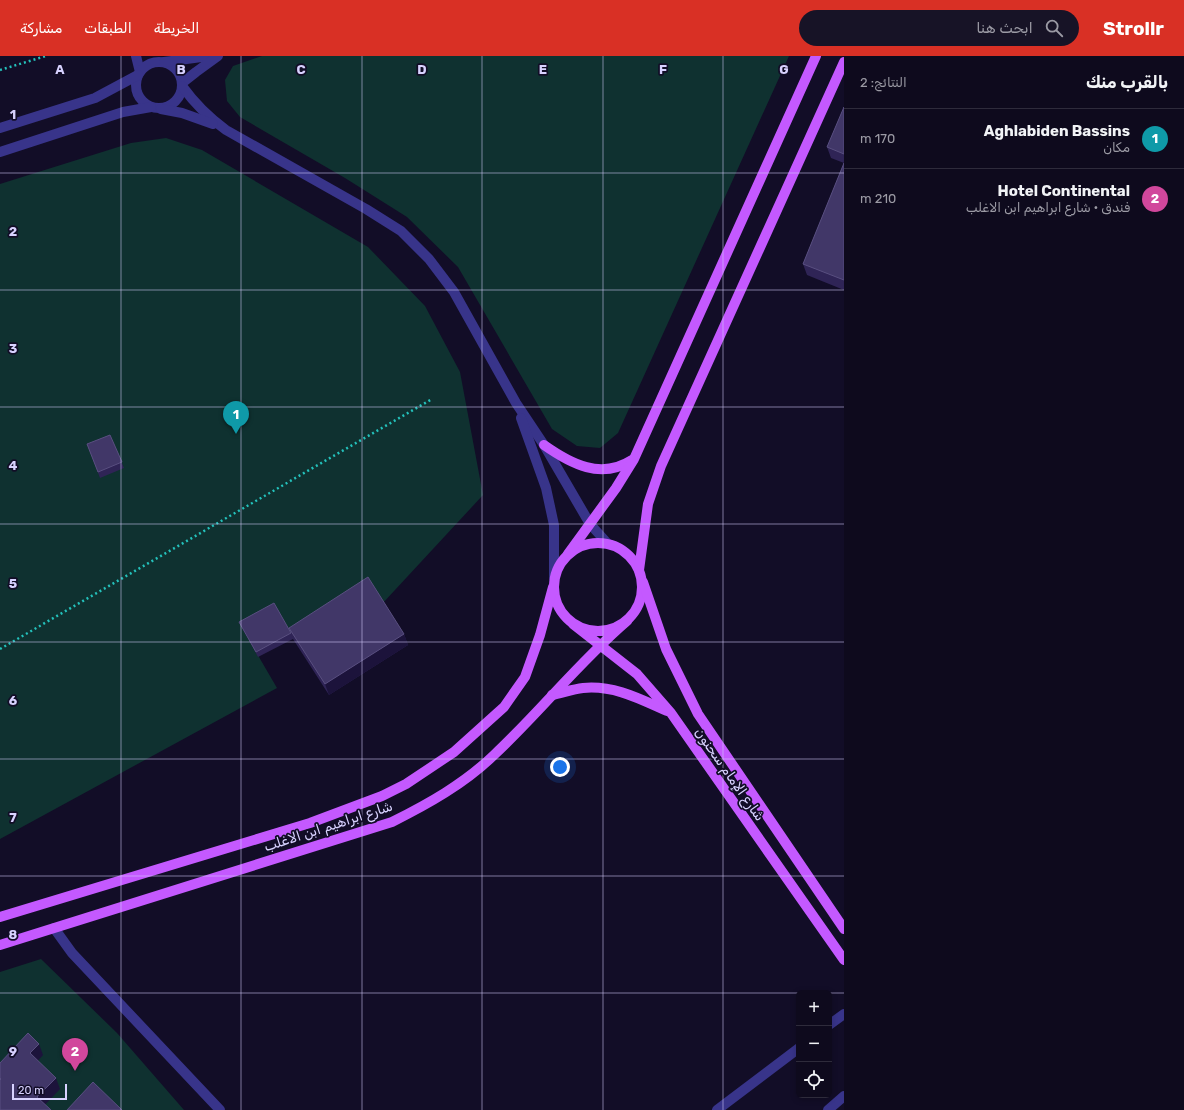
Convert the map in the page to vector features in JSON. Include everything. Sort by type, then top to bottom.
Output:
[{"type":"main road","points":[[568,554],[580,546],[594,543],[608,544],[621,549],[632,558],[639,570],[643,582],[642,597],[636,610],[627,621],[614,629],[600,632],[586,630],[572,624],[562,614],[555,601],[554,582],[559,565],[616,488],[634,459],[816,56]]},
{"type":"main road","points":[[639,570],[648,504],[661,466],[844,62]]},
{"type":"main road","points":[[544,445],[570,460],[594,470],[619,467],[634,459]]},
{"type":"main road","name":"شارع ابراهيم ابن الاغلب","points":[[0,917],[310,823],[382,796],[406,784],[454,752],[504,707],[525,677],[540,635],[554,582]]},
{"type":"main road","name":"شارع الإمام سحنون","points":[[643,582],[666,649],[676,673],[698,714],[844,929]]},
{"type":"main road","name":"شارع ابراهيم ابن الاغلب","points":[[0,944],[392,822],[437,799],[493,756],[599,645],[627,621]]},
{"type":"main road","name":"شارع الإمام سحنون","points":[[572,624],[637,674],[670,713],[844,960]]},
{"type":"main road","points":[[552,695],[583,688],[608,688],[634,695],[670,713]]},
{"type":"street","points":[[136,56],[139,73],[136,83],[139,98],[155,108],[182,113],[226,130]]},
{"type":"street","points":[[0,128],[95,98],[139,73],[144,67],[156,60],[210,56]]},
{"type":"street","points":[[0,152],[123,112],[166,108],[178,99],[182,85],[196,72],[218,56]]},
{"type":"street","points":[[156,60],[176,70],[182,85],[194,103],[209,118],[226,130],[366,208],[401,231],[429,259],[454,292],[516,403],[544,445],[590,524],[608,544]]},
{"type":"street","points":[[516,403],[546,488],[554,525],[554,582]]},
{"type":"street","points":[[54,928],[72,953],[220,1110]]},
{"type":"street","points":[[832,1023],[844,1014]]},
{"type":"street","points":[[717,1110],[796,1050]]},
{"type":"street","points":[[828,1110],[844,1096]]},
{"type":"path","points":[[0,70],[46,56]]},
{"type":"path","points":[[0,649],[432,399]]},
{"type":"green space","points":[[262,56],[789,56],[618,433],[600,448],[577,446],[552,429],[458,267],[407,217],[345,178],[240,117],[227,101],[225,80],[233,66]]},
{"type":"green space","points":[[166,138],[202,150],[368,247],[425,306],[460,372],[483,495],[382,604],[293,639],[242,628],[277,688],[0,839],[0,184],[131,143]]},
{"type":"green space","points":[[41,959],[117,1033],[184,1110],[0,1110],[0,972]]},
{"type":"building","points":[[844,107],[844,154],[827,147]]},
{"type":"building","points":[[844,163],[844,280],[803,264]]},
{"type":"building","points":[[110,435],[122,462],[98,472],[87,444]]},
{"type":"building","points":[[368,577],[404,634],[325,684],[289,628]]},
{"type":"building","points":[[274,603],[291,633],[256,652],[239,622]]},
{"type":"building","points":[[28,1033],[39,1044],[30,1053],[56,1078],[37,1097],[51,1110],[0,1110],[0,1063]]},
{"type":"building","points":[[93,1082],[122,1110],[67,1110]]},
{"type":"place","name":"Aghlabiden Bassins","points":[[236,434]]},
{"type":"place","name":"Hotel Continental","points":[[75,1071]]}]
